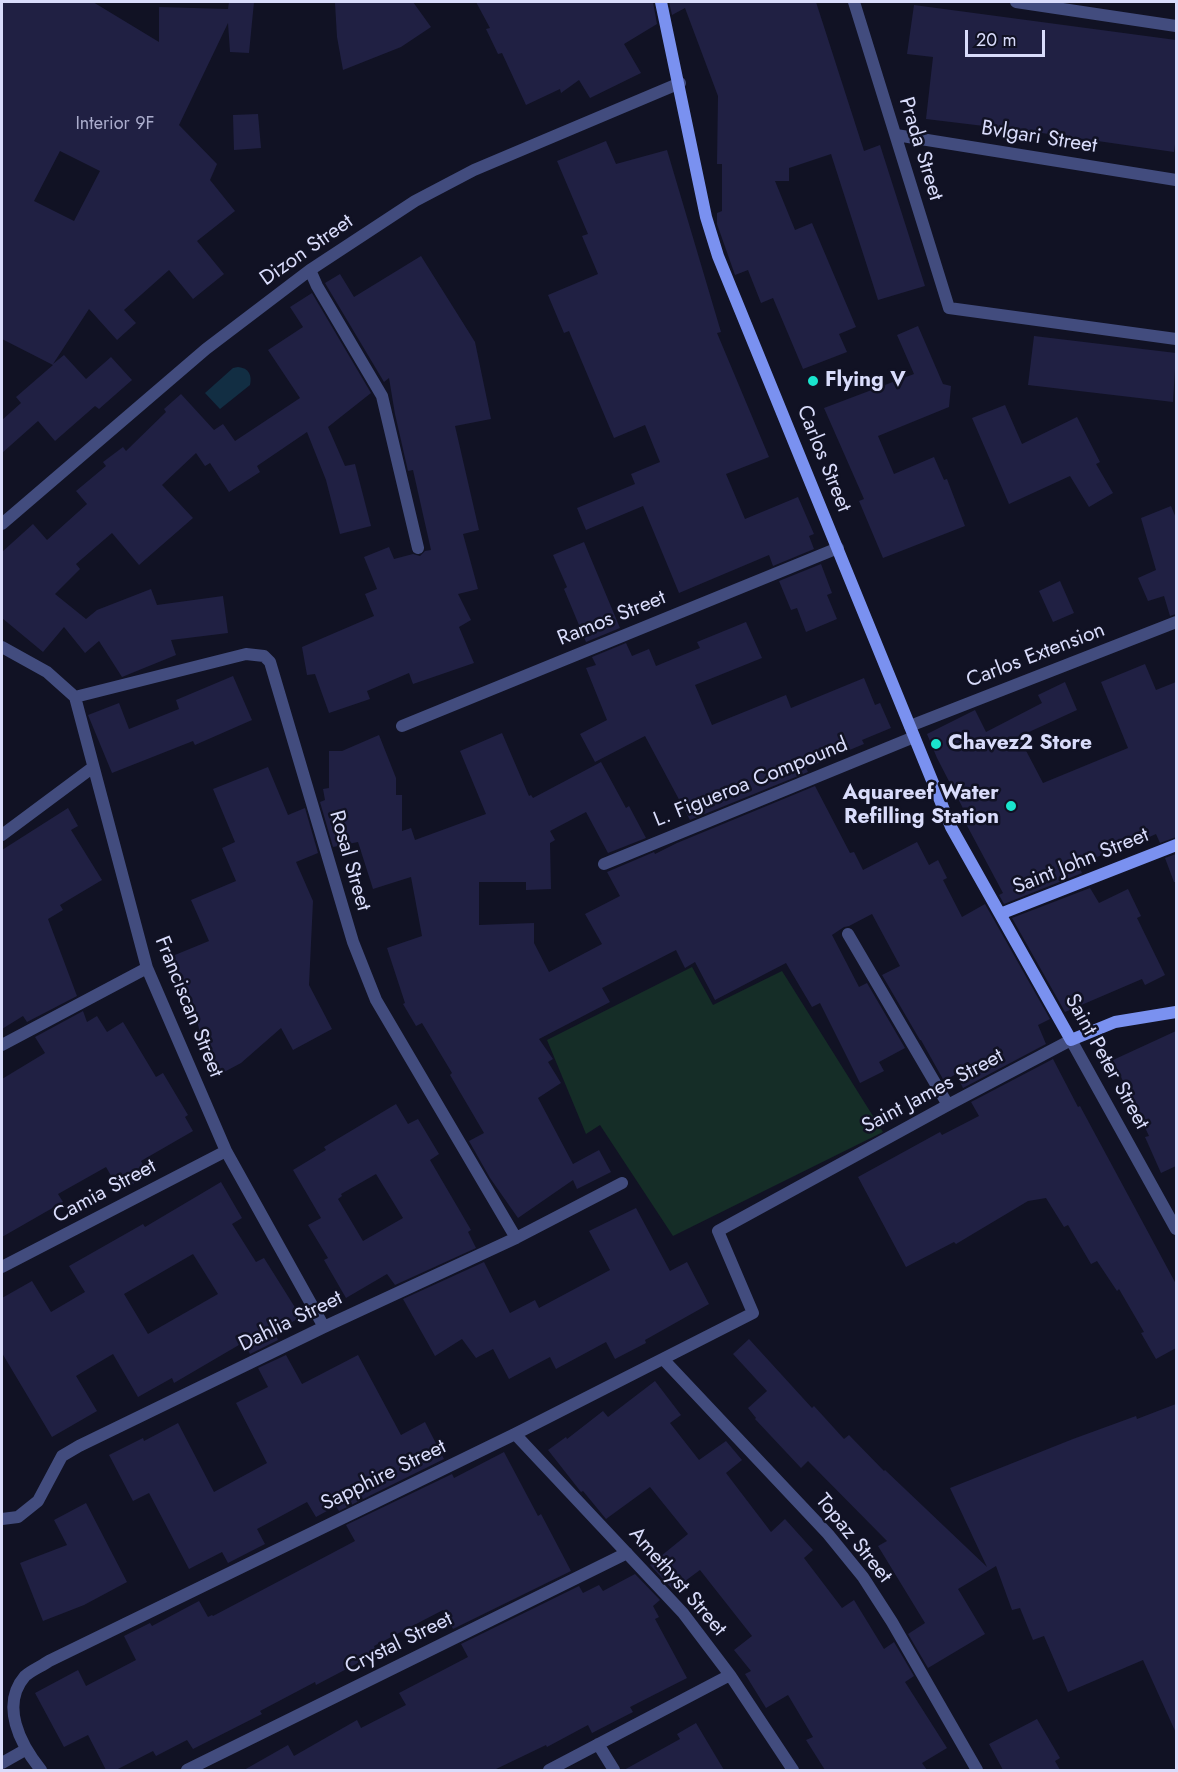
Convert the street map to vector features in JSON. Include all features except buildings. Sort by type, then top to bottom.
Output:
[{"type":"street","name":"Carlos Street","points":[[661,2],[706,217],[717,256],[951,827],[1000,914]]},
{"type":"street","name":"Prada Street","points":[[854,2],[949,308],[1176,339]]},
{"type":"street","points":[[1016,2],[1176,26]]},
{"type":"street","name":"Dizon Street","points":[[2,524],[206,349],[310,270],[415,201],[474,170],[680,84]]},
{"type":"street","name":"Bvlgari Street","points":[[896,135],[1176,180]]},
{"type":"street","points":[[310,270],[381,396],[418,548]]},
{"type":"street","name":"Ramos Street","points":[[402,726],[838,548]]},
{"type":"street","name":"Carlos Extension","points":[[912,732],[1176,622]]},
{"type":"street","points":[[2,647],[47,672],[75,698]]},
{"type":"street","name":"Rosal Street","points":[[75,698],[246,654],[264,656],[270,662],[350,931],[376,1000],[516,1238]]},
{"type":"street","name":"Franciscan Street","points":[[75,698],[147,968],[226,1151],[324,1327]]},
{"type":"street","name":"L. Figueroa Compound","points":[[604,864],[912,732]]},
{"type":"street","points":[[2,835],[92,768]]},
{"type":"street","name":"Saint John Street","points":[[1000,914],[1176,845]]},
{"type":"street","name":"Saint Peter Street","points":[[1000,914],[1176,1229]]},
{"type":"street","points":[[848,934],[948,1105]]},
{"type":"street","points":[[2,1045],[147,968]]},
{"type":"street","name":"Saint James Street","points":[[717,1231],[1071,1040],[1116,1022],[1176,1012]]},
{"type":"street","name":"Camia Street","points":[[2,1267],[226,1151]]},
{"type":"street","name":"Dahlia Street","points":[[2,1519],[18,1517],[38,1501],[62,1456],[79,1446],[324,1327],[516,1238],[622,1183]]},
{"type":"street","name":"Sapphire Street","points":[[25,1750],[12,1725],[8,1708],[12,1691],[25,1676],[49,1661],[515,1434],[753,1313],[717,1231]]},
{"type":"street","name":"Topaz Street","points":[[663,1359],[828,1534],[863,1577],[892,1622],[977,1770]]},
{"type":"street","name":"Amethyst Street","points":[[515,1434],[683,1613],[730,1676],[792,1770]]},
{"type":"street","name":"Crystal Street","points":[[188,1770],[627,1553]]},
{"type":"street","points":[[549,1770],[730,1676]]},
{"type":"street","points":[[598,1744],[614,1770]]},
{"type":"street","points":[[2,1763],[25,1750],[41,1770]]},
{"type":"green space","points":[[692,967],[713,1005],[782,971],[883,1132],[673,1236],[600,1125],[586,1134],[547,1040]]},
{"type":"water","points":[[238,367],[249,373],[250,385],[220,409],[205,393],[233,368]]},
{"type":"place","name":"Flying V","points":[[813,381]]},
{"type":"place","name":"Chavez2 Store","points":[[936,744]]},
{"type":"place","name":"Aquareef Water Refilling Station","points":[[1011,806]]}]
